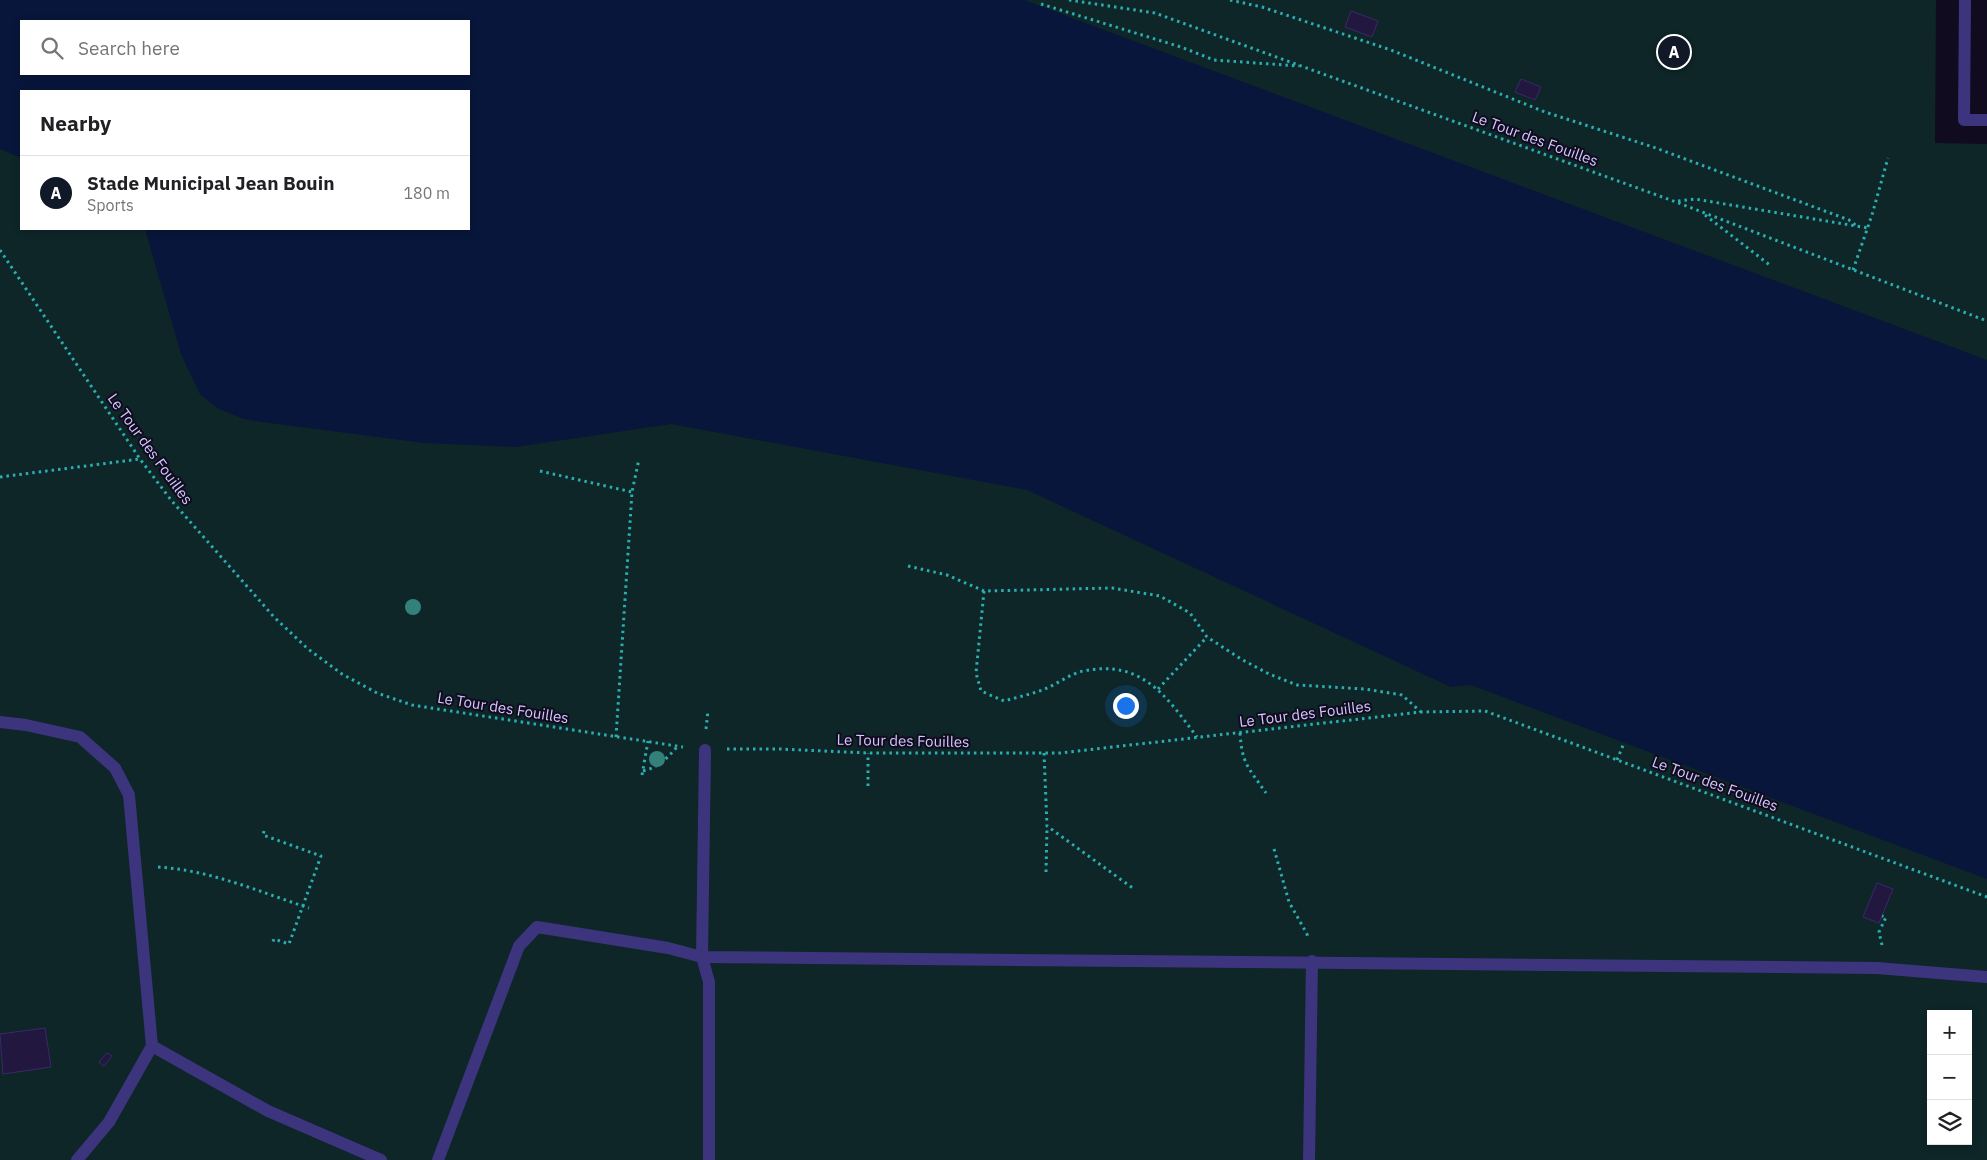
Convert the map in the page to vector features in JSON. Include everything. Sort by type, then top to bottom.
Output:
[{"type":"street","points":[[1965,0],[1964,120],[1987,120]]},
{"type":"street","points":[[0,722],[26,725],[80,737],[115,768],[129,794],[152,1046],[109,1122],[77,1160]]},
{"type":"street","points":[[705,750],[702,957],[709,982],[709,1160]]},
{"type":"street","points":[[438,1160],[519,946],[537,927],[668,948],[702,957],[1312,961],[1877,968],[1987,977]]},
{"type":"street","points":[[1309,1160],[1312,961]]},
{"type":"street","points":[[152,1046],[268,1111],[381,1160]]},
{"type":"path","name":"Le Tour des Fouilles","points":[[1069,0],[1156,13],[1676,202],[1987,321]]},
{"type":"path","points":[[1230,0],[1262,7],[1391,50],[1546,112],[1653,147],[1849,220],[1857,226]]},
{"type":"path","points":[[1041,4],[1181,47],[1214,60],[1305,66]]},
{"type":"path","points":[[1853,270],[1868,228],[1888,158]]},
{"type":"path","points":[[1676,202],[1695,199],[1868,228]]},
{"type":"path","points":[[1703,213],[1771,266]]},
{"type":"path","name":"Le Tour des Fouilles","points":[[1,252],[140,459],[171,500],[274,617],[308,648],[342,674],[377,693],[412,705],[705,750],[779,749],[868,753],[1060,753],[1421,712],[1485,711],[1987,897]]},
{"type":"path","points":[[0,477],[140,459]]},
{"type":"path","points":[[616,737],[632,492],[639,459]]},
{"type":"path","points":[[540,471],[632,492]]},
{"type":"path","points":[[908,566],[947,576],[984,591],[1112,588],[1160,596],[1190,613],[1207,637],[1269,674],[1297,685],[1402,695],[1421,712]]},
{"type":"path","points":[[984,591],[976,672],[980,691],[1004,702],[1044,689],[1082,671],[1113,669],[1143,679],[1158,689],[1171,702],[1198,738]]},
{"type":"path","points":[[1158,689],[1207,637]]},
{"type":"path","points":[[1240,733],[1245,764],[1266,793]]},
{"type":"path","points":[[648,741],[643,773],[664,762],[678,746]]},
{"type":"path","points":[[1617,760],[1624,742]]},
{"type":"path","points":[[868,753],[868,786]]},
{"type":"path","points":[[1044,753],[1047,826],[1046,872]]},
{"type":"path","points":[[1047,826],[1134,889]]},
{"type":"path","points":[[264,831],[263,835],[322,856],[289,944],[274,939],[272,944]]},
{"type":"path","points":[[1274,849],[1289,902],[1307,934],[1312,961]]},
{"type":"path","points":[[135,865],[181,868],[226,880],[309,908]]},
{"type":"path","points":[[1879,932],[1886,917],[1882,916]]},
{"type":"green space","points":[[0,0],[1936,0],[1935,143],[1987,144],[1987,1160],[0,1160]]},
{"type":"water","points":[[0,0],[1024,0],[1987,360],[1987,879],[1471,685],[1451,687],[1027,490],[671,424],[516,447],[424,443],[244,419],[217,408],[200,394],[181,354],[145,230],[470,230],[470,90],[20,90],[20,158],[0,149]]},
{"type":"building","points":[[1351,11],[1378,21],[1372,37],[1345,27]]},
{"type":"building","points":[[1521,79],[1541,87],[1535,100],[1515,92]]},
{"type":"building","points":[[1877,883],[1893,889],[1879,923],[1863,917]]},
{"type":"building","points":[[45,1028],[51,1067],[3,1074],[0,1034]]},
{"type":"building","points":[[107,1053],[112,1056],[104,1066],[99,1062]]},
{"type":"place","name":"Stade Municipal Jean Bouin","points":[[1674,52]]}]
